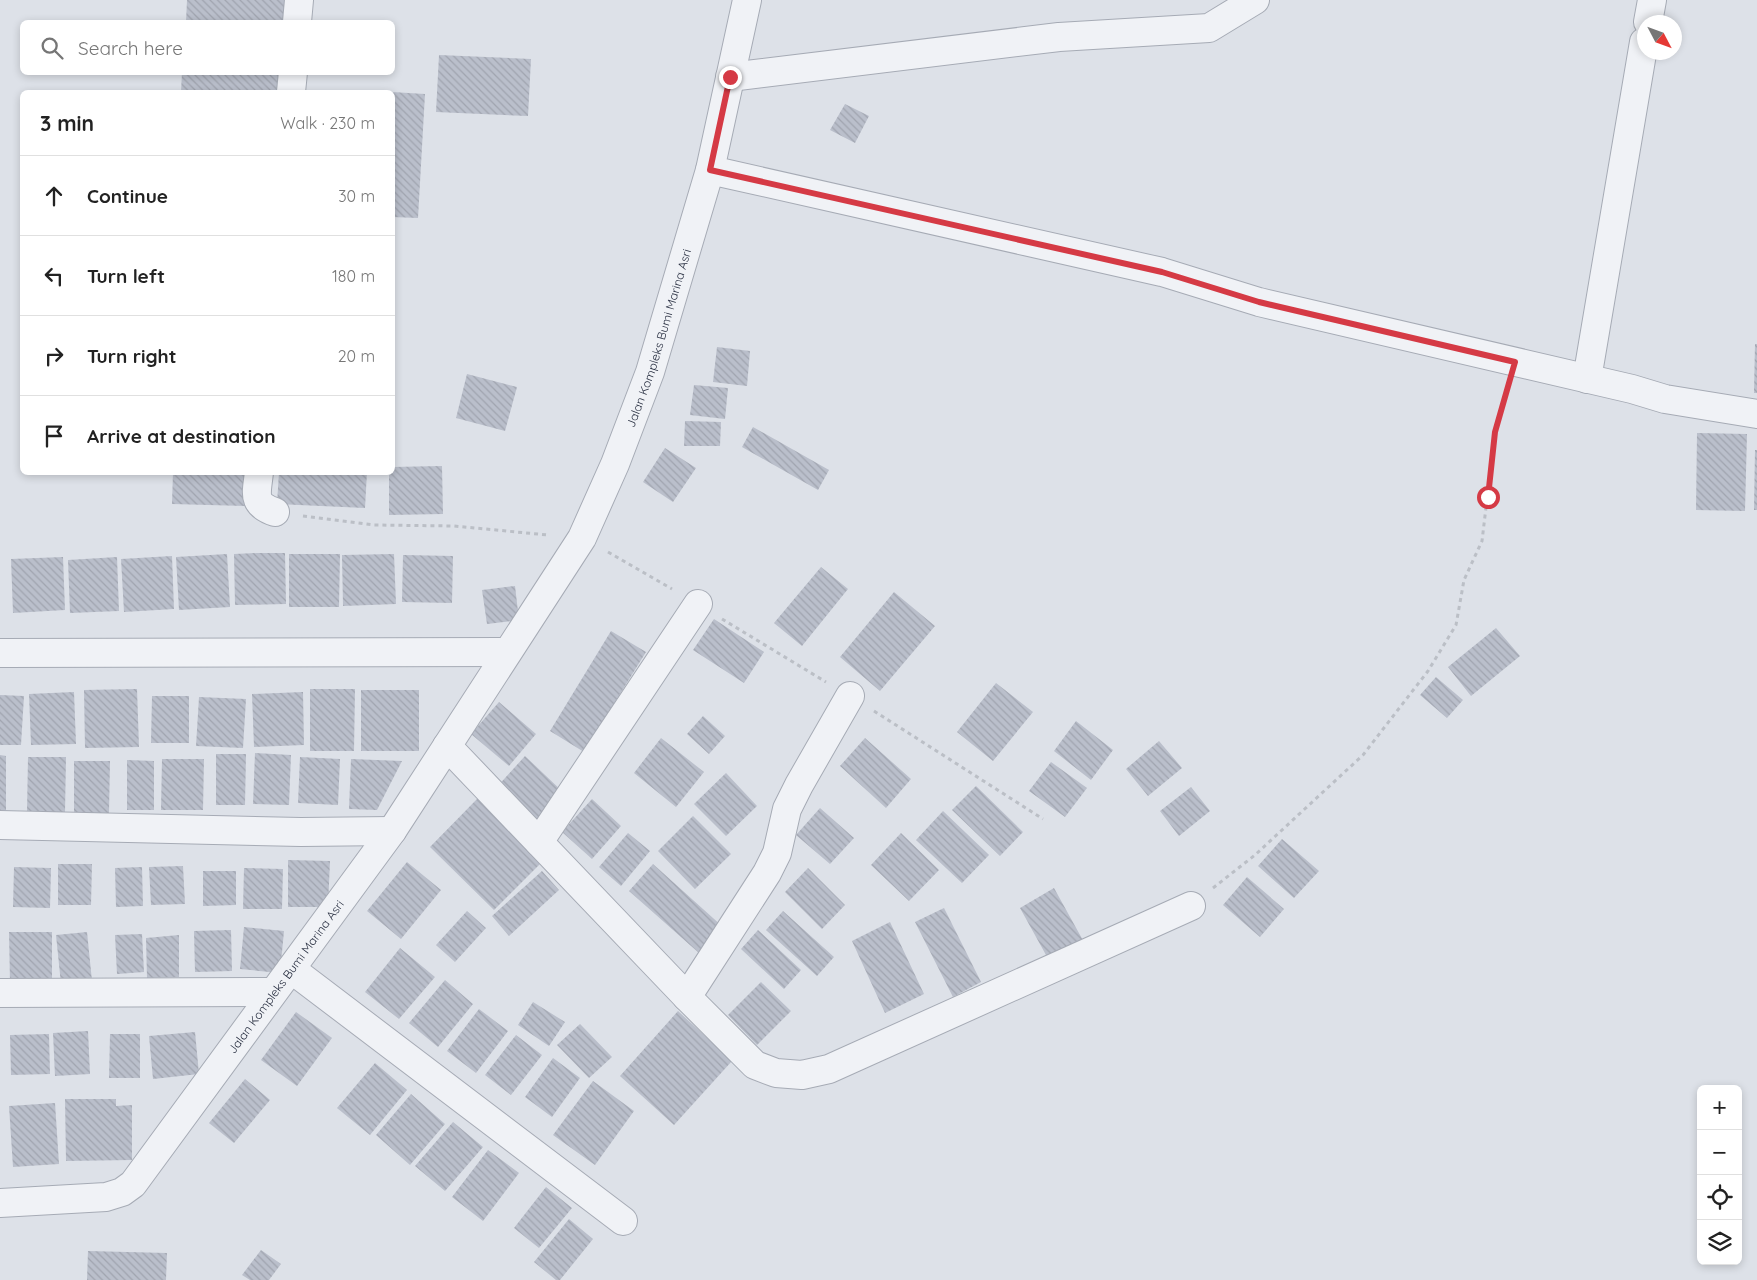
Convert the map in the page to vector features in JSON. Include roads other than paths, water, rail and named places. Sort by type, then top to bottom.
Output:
[{"type":"street","points":[[297,20],[299,0]]},
{"type":"street","name":"Jalan Kompleks Bumi Marina Asri","points":[[0,1203],[106,1197],[122,1192],[133,1184],[392,832],[582,538],[615,464],[650,372],[710,170],[747,0]]},
{"type":"street","points":[[730,77],[1060,38],[1209,28],[1255,0]]},
{"type":"street","points":[[1649,15],[1652,0]]},
{"type":"street","points":[[1587,379],[1641,60]]},
{"type":"street","points":[[291,90],[293,75]]},
{"type":"street","points":[[710,170],[1162,272],[1259,302],[1632,389],[1665,399],[1757,414]]},
{"type":"street","points":[[258,475],[256,498],[260,504],[275,512]]},
{"type":"street","points":[[539,842],[698,604]]},
{"type":"street","points":[[0,653],[507,652]]},
{"type":"street","points":[[687,996],[767,873],[777,853],[788,809],[798,785],[850,696]]},
{"type":"street","points":[[447,746],[687,996],[756,1065],[776,1073],[802,1074],[829,1069],[1191,906]]},
{"type":"street","points":[[0,826],[392,832]]},
{"type":"street","points":[[291,968],[623,1221]]},
{"type":"street","points":[[0,993],[273,992]]}]
